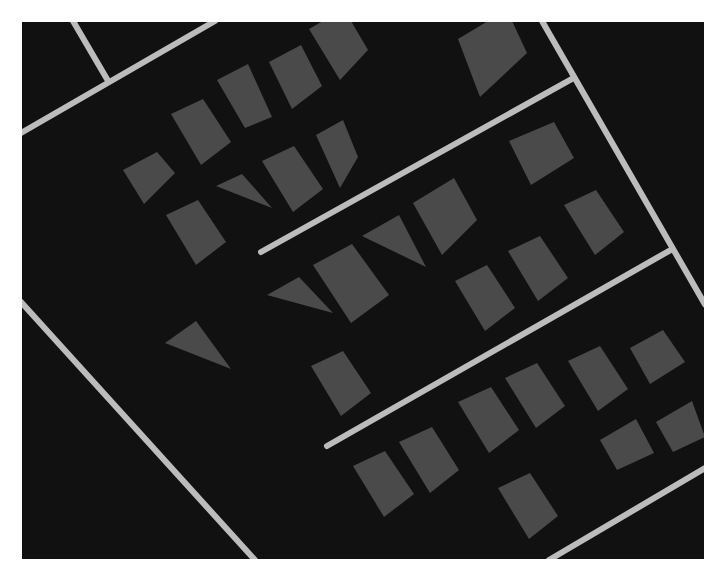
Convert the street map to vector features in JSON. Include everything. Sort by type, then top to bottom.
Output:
[{"type":"street","points":[[73,21],[108,81]]},
{"type":"street","points":[[21,133],[215,21]]},
{"type":"street","points":[[542,21],[670,250],[705,304]]},
{"type":"street","points":[[261,252],[574,78]]},
{"type":"street","points":[[327,446],[670,250]]},
{"type":"street","points":[[21,302],[255,560]]},
{"type":"street","points":[[549,560],[705,468]]},
{"type":"building","points":[[323,21],[351,21],[368,50],[340,80],[309,29]]},
{"type":"building","points":[[488,21],[512,21],[527,53],[480,97],[458,39]]},
{"type":"building","points":[[301,45],[322,86],[292,109],[269,62]]},
{"type":"building","points":[[248,64],[272,117],[245,128],[217,80]]},
{"type":"building","points":[[203,99],[231,142],[201,165],[171,114]]},
{"type":"building","points":[[343,120],[358,157],[340,188],[316,135]]},
{"type":"building","points":[[554,122],[574,158],[531,185],[509,141]]},
{"type":"building","points":[[294,146],[323,189],[293,212],[262,161]]},
{"type":"building","points":[[157,152],[175,173],[144,204],[123,170]]},
{"type":"building","points":[[242,174],[272,208],[216,186]]},
{"type":"building","points":[[454,178],[477,220],[442,255],[413,203]]},
{"type":"building","points":[[596,190],[624,232],[595,255],[564,205]]},
{"type":"building","points":[[198,200],[226,242],[196,265],[166,215]]},
{"type":"building","points":[[399,215],[426,267],[362,236]]},
{"type":"building","points":[[540,236],[568,278],[538,301],[508,251]]},
{"type":"building","points":[[352,244],[389,295],[351,323],[313,265]]},
{"type":"building","points":[[487,265],[515,308],[485,331],[455,281]]},
{"type":"building","points":[[299,277],[333,313],[267,295]]},
{"type":"building","points":[[196,321],[231,369],[165,343]]},
{"type":"building","points":[[663,330],[685,362],[650,384],[630,348]]},
{"type":"building","points":[[600,346],[628,389],[598,411],[568,361]]},
{"type":"building","points":[[343,351],[371,393],[341,416],[311,366]]},
{"type":"building","points":[[537,363],[565,406],[536,428],[505,378]]},
{"type":"building","points":[[491,387],[519,430],[489,453],[458,402]]},
{"type":"building","points":[[692,401],[705,437],[673,452],[656,422]]},
{"type":"building","points":[[636,419],[654,453],[617,470],[600,440]]},
{"type":"building","points":[[432,427],[459,470],[430,493],[399,442]]},
{"type":"building","points":[[385,451],[414,494],[384,517],[353,466]]},
{"type":"building","points":[[530,473],[558,516],[529,539],[498,488]]}]
